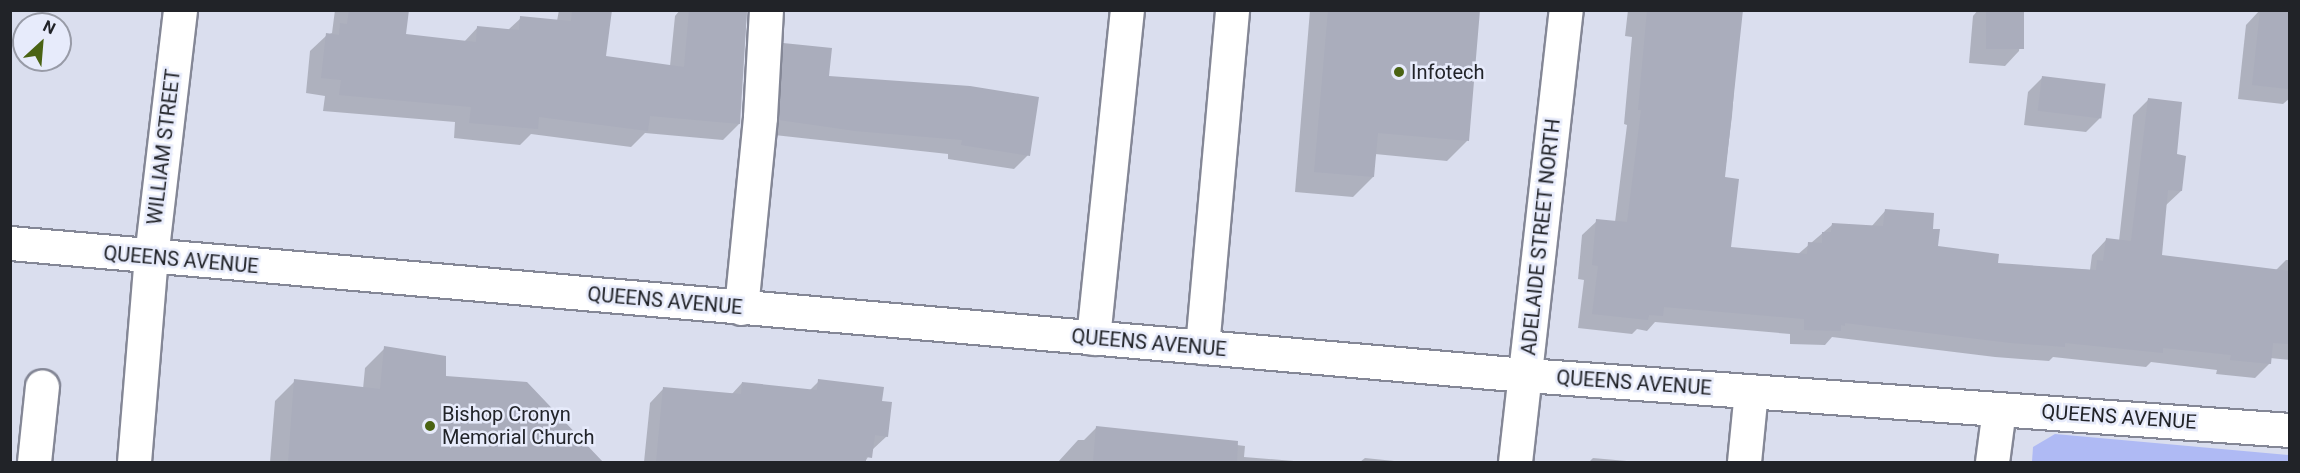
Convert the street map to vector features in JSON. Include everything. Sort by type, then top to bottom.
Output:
[{"type":"main road","name":"WILLIAM STREET","points":[[134,462],[151,257],[180,10]]},
{"type":"main road","points":[[741,308],[760,117],[766,10]]},
{"type":"main road","points":[[1093,338],[1127,10]]},
{"type":"main road","points":[[1202,347],[1232,10]]},
{"type":"main road","name":"ADELAIDE STREET NORTH","points":[[1515,462],[1566,10]]},
{"type":"main road","name":"QUEENS AVENUE","points":[[10,243],[1526,375],[2289,430]]},
{"type":"main road","points":[[34,462],[42,386]]},
{"type":"main road","points":[[1744,462],[1752,391]]},
{"type":"main road","points":[[1992,462],[2000,409]]},
{"type":"shaded area","points":[[2055,434],[2289,455],[2289,462],[2032,462],[2033,447]]},
{"type":"building","points":[[349,10],[409,10],[406,34],[476,42],[477,26],[519,30],[520,16],[571,21],[572,10],[612,10],[606,56],[684,67],[689,10],[747,10],[740,124],[650,116],[648,131],[539,117],[538,129],[469,123],[471,107],[339,95],[341,80],[321,78],[326,33],[339,35],[340,23],[347,24]]},
{"type":"building","name":"Infotech","points":[[1328,10],[1480,10],[1469,141],[1378,133],[1374,177],[1314,172]]},
{"type":"building","points":[[1647,10],[1743,10],[1725,177],[1739,179],[1731,247],[1807,254],[1808,242],[1822,243],[1822,232],[1831,232],[1832,223],[1883,226],[1885,209],[1934,213],[1933,229],[1940,229],[1938,246],[1999,254],[1998,263],[2096,270],[2097,260],[2103,261],[2106,238],[2131,241],[2148,98],[2182,102],[2177,154],[2186,156],[2182,191],[2168,190],[2162,255],[2289,271],[2289,344],[2273,343],[2271,364],[2230,360],[2231,355],[2163,348],[2163,353],[2065,343],[2065,347],[2011,343],[1845,323],[1845,326],[1841,325],[1841,331],[1804,330],[1804,319],[1664,307],[1663,316],[1649,315],[1648,320],[1592,314],[1598,266],[1592,265],[1596,219],[1627,222],[1641,110],[1638,110]]},
{"type":"building","points":[[1986,10],[2024,10],[2024,49],[1986,49]]},
{"type":"building","points":[[2260,10],[2289,10],[2289,89],[2252,85]]},
{"type":"building","points":[[783,43],[832,48],[829,76],[970,86],[1039,97],[1030,156],[961,145],[962,140],[855,131],[779,120]]},
{"type":"building","points":[[2042,76],[2106,84],[2101,119],[2038,111]]},
{"type":"building","name":"Bishop Cronyn Memorial Church","points":[[384,346],[446,356],[446,376],[527,382],[603,462],[288,462],[294,379],[380,389]]},
{"type":"building","points":[[818,379],[884,387],[882,401],[892,402],[888,437],[875,435],[872,458],[866,457],[866,462],[656,462],[663,387],[741,394],[742,382],[817,390]]},
{"type":"building","points":[[1096,426],[1238,441],[1237,462],[1093,462]]},
{"type":"place","name":"Infotech","points":[[1399,72]]},
{"type":"place","name":"Bishop Cronyn Memorial Church","points":[[430,426]]}]
